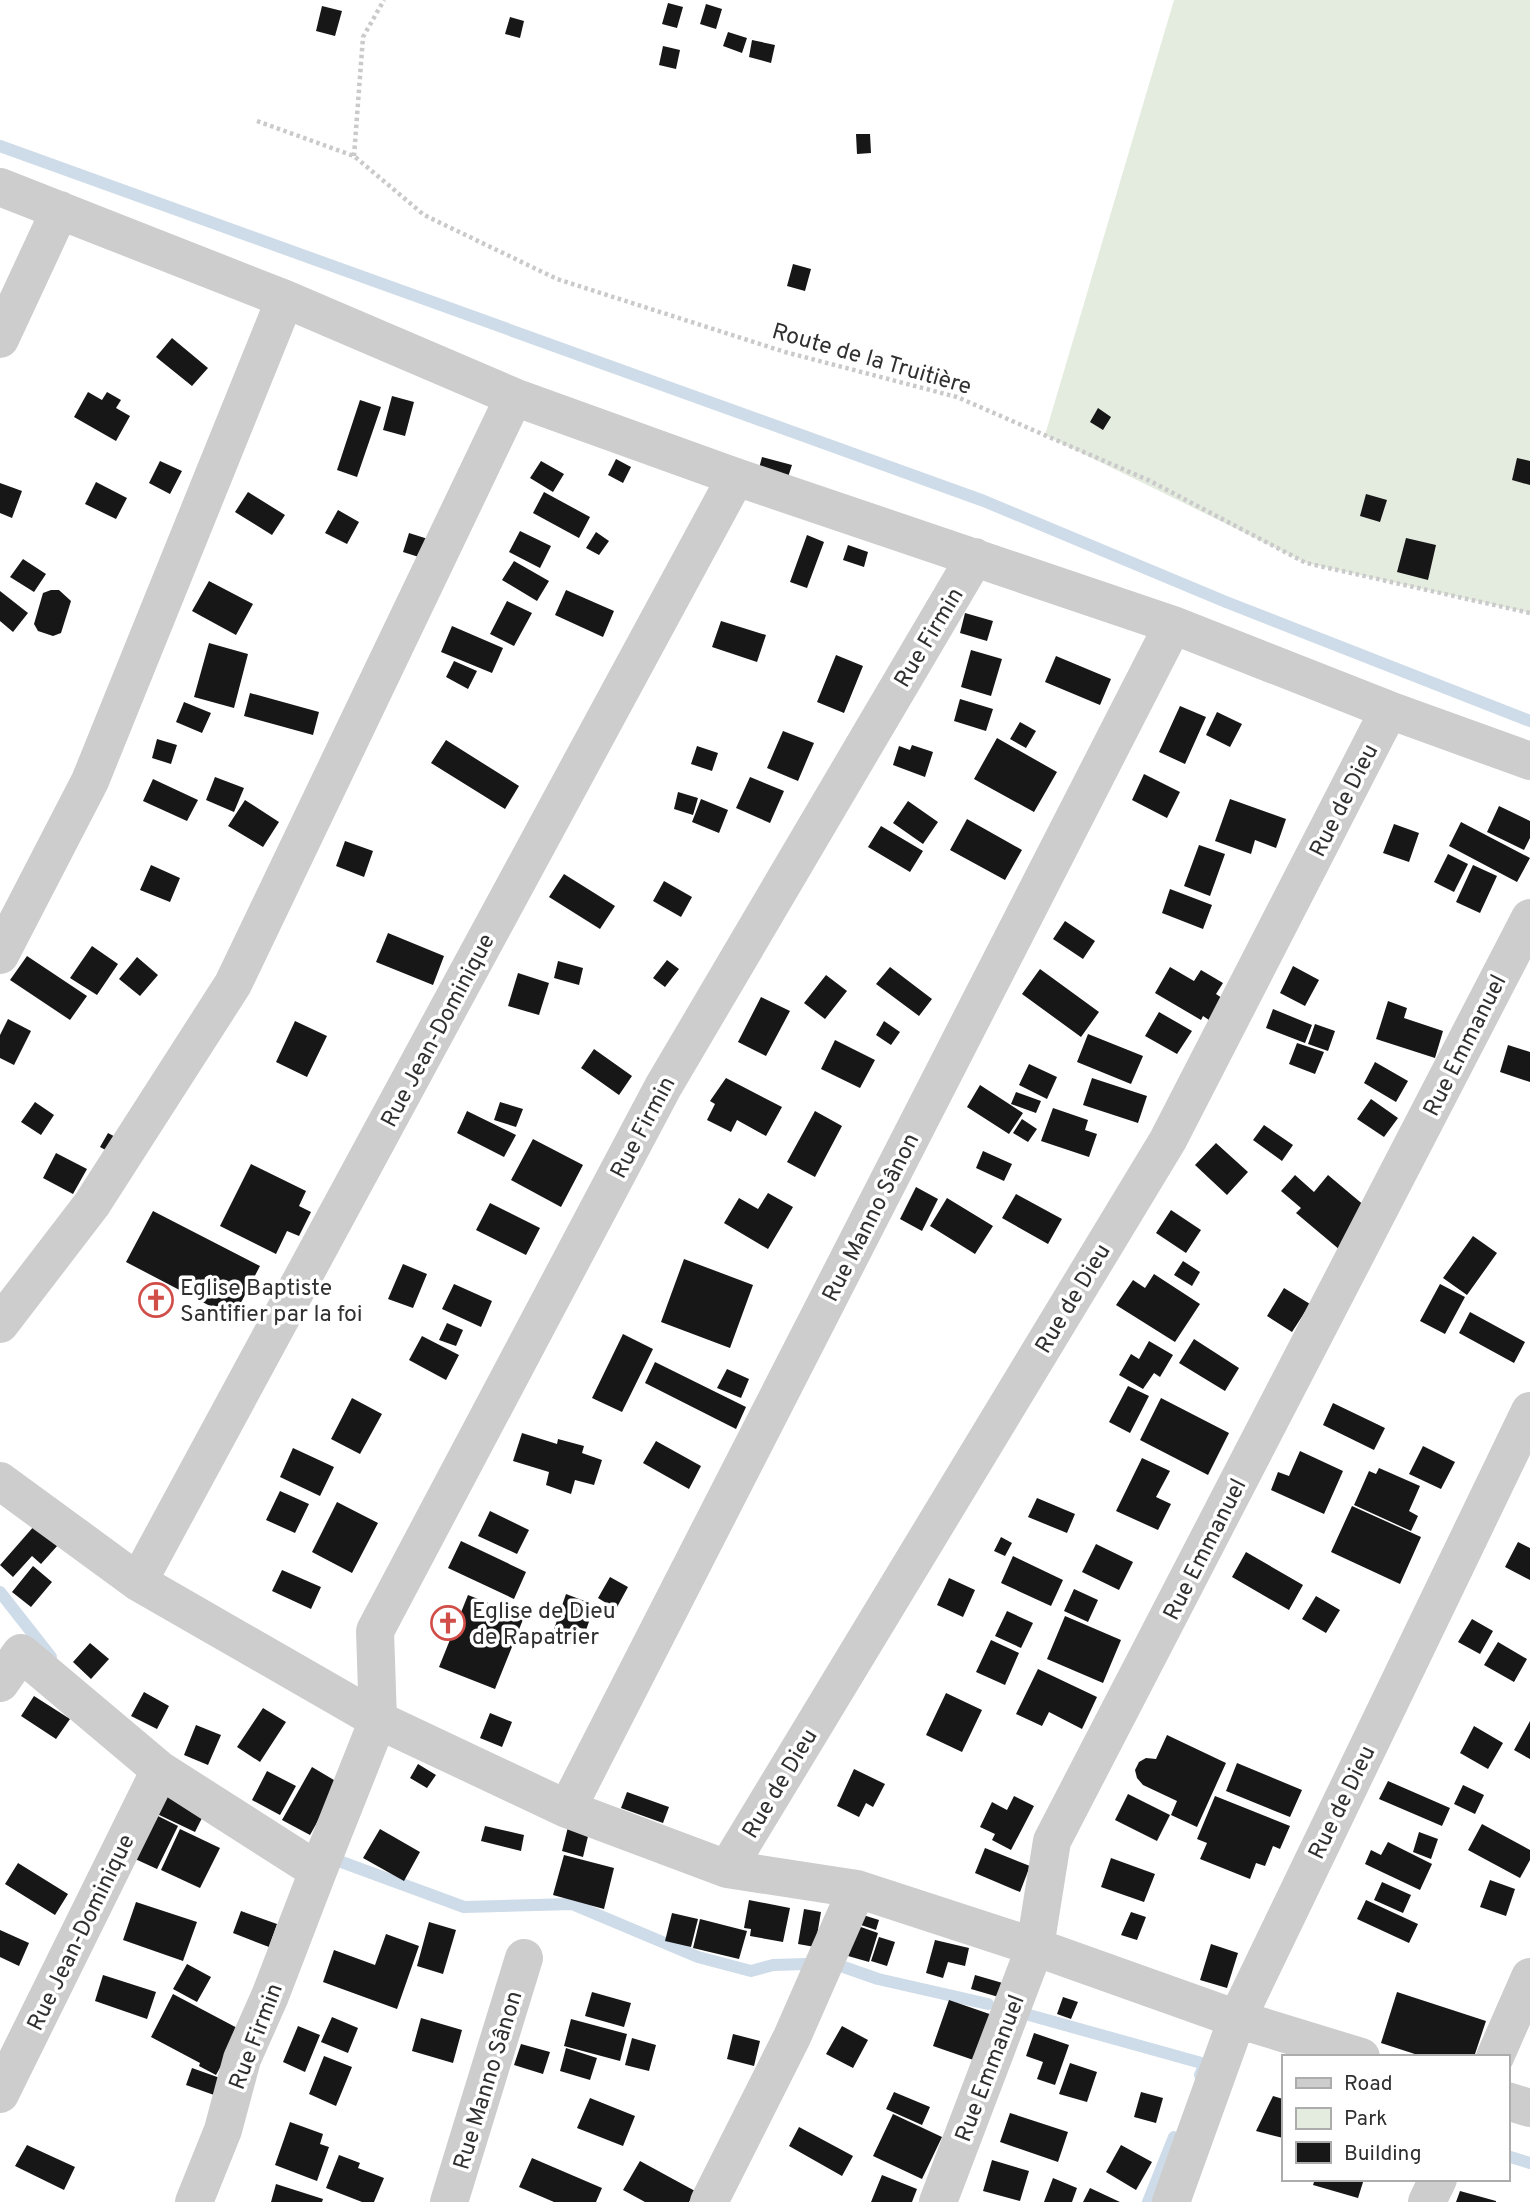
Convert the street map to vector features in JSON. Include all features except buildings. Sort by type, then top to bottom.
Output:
[{"type":"street","points":[[0,187],[285,299],[514,397],[736,477],[1173,625],[1389,710],[1530,761]]},
{"type":"street","points":[[0,339],[60,210]]},
{"type":"street","points":[[0,955],[90,782],[285,299]]},
{"type":"street","points":[[0,1324],[92,1204],[233,984],[514,397]]},
{"type":"street","name":"Rue Jean-Dominique","points":[[138,1582],[736,477]]},
{"type":"street","name":"Rue Firmin","points":[[194,2202],[223,2130],[242,2059],[270,1996],[378,1720],[375,1631],[663,1087],[975,558]]},
{"type":"street","name":"Rue Manno Sânon","points":[[567,1809],[1173,625]]},
{"type":"street","name":"Rue de Dieu","points":[[727,1869],[1168,1140],[1389,710]]},
{"type":"street","name":"Rue Emmanuel","points":[[938,2202],[1035,1947],[1052,1841],[1530,918]]},
{"type":"street","name":"Rue de Dieu","points":[[1171,2202],[1237,2019],[1530,1411]]},
{"type":"street","points":[[0,1481],[138,1582],[378,1720],[567,1809],[727,1869],[857,1888],[1035,1947],[1237,2019],[1354,2055]]},
{"type":"street","points":[[0,1683],[21,1653],[160,1770],[318,1871]]},
{"type":"street","name":"Rue Jean-Dominique","points":[[0,2094],[160,1770]]},
{"type":"street","points":[[709,2202],[792,2037],[857,1888]]},
{"type":"street","name":"Rue Manno Sânon","points":[[449,2202],[524,1958]]},
{"type":"street","points":[[1496,2055],[1530,1977]]},
{"type":"street","points":[[1509,2102],[1530,2109]]},
{"type":"street","points":[[1427,2202],[1437,2181]]},
{"type":"path","points":[[354,156],[363,37],[384,0]]},
{"type":"path","name":"Route de la Truitière","points":[[257,121],[354,156],[424,215],[557,279],[785,352],[957,397],[1148,480],[1306,563],[1530,612]]},
{"type":"green space","points":[[1174,0],[1530,0],[1530,613],[1306,563],[1045,435]]},
{"type":"waterway","points":[[0,146],[984,501],[1226,602],[1530,721]]},
{"type":"waterway","points":[[0,1592],[51,1657]]},
{"type":"waterway","points":[[328,1857],[464,1907],[572,1904],[698,1957],[751,1971],[773,1965],[806,1964]]},
{"type":"waterway","points":[[838,1965],[878,1979],[988,2004]]},
{"type":"waterway","points":[[1029,2015],[1205,2064],[1200,2075]]},
{"type":"waterway","points":[[1148,2202],[1174,2137]]},
{"type":"waterway","points":[[1509,2157],[1530,2163]]},
{"type":"place","name":"Eglise Baptiste Santifier par la foi","points":[[156,1300]]},
{"type":"place","name":"Eglise de Dieu de Rapatrier","points":[[448,1623]]}]
